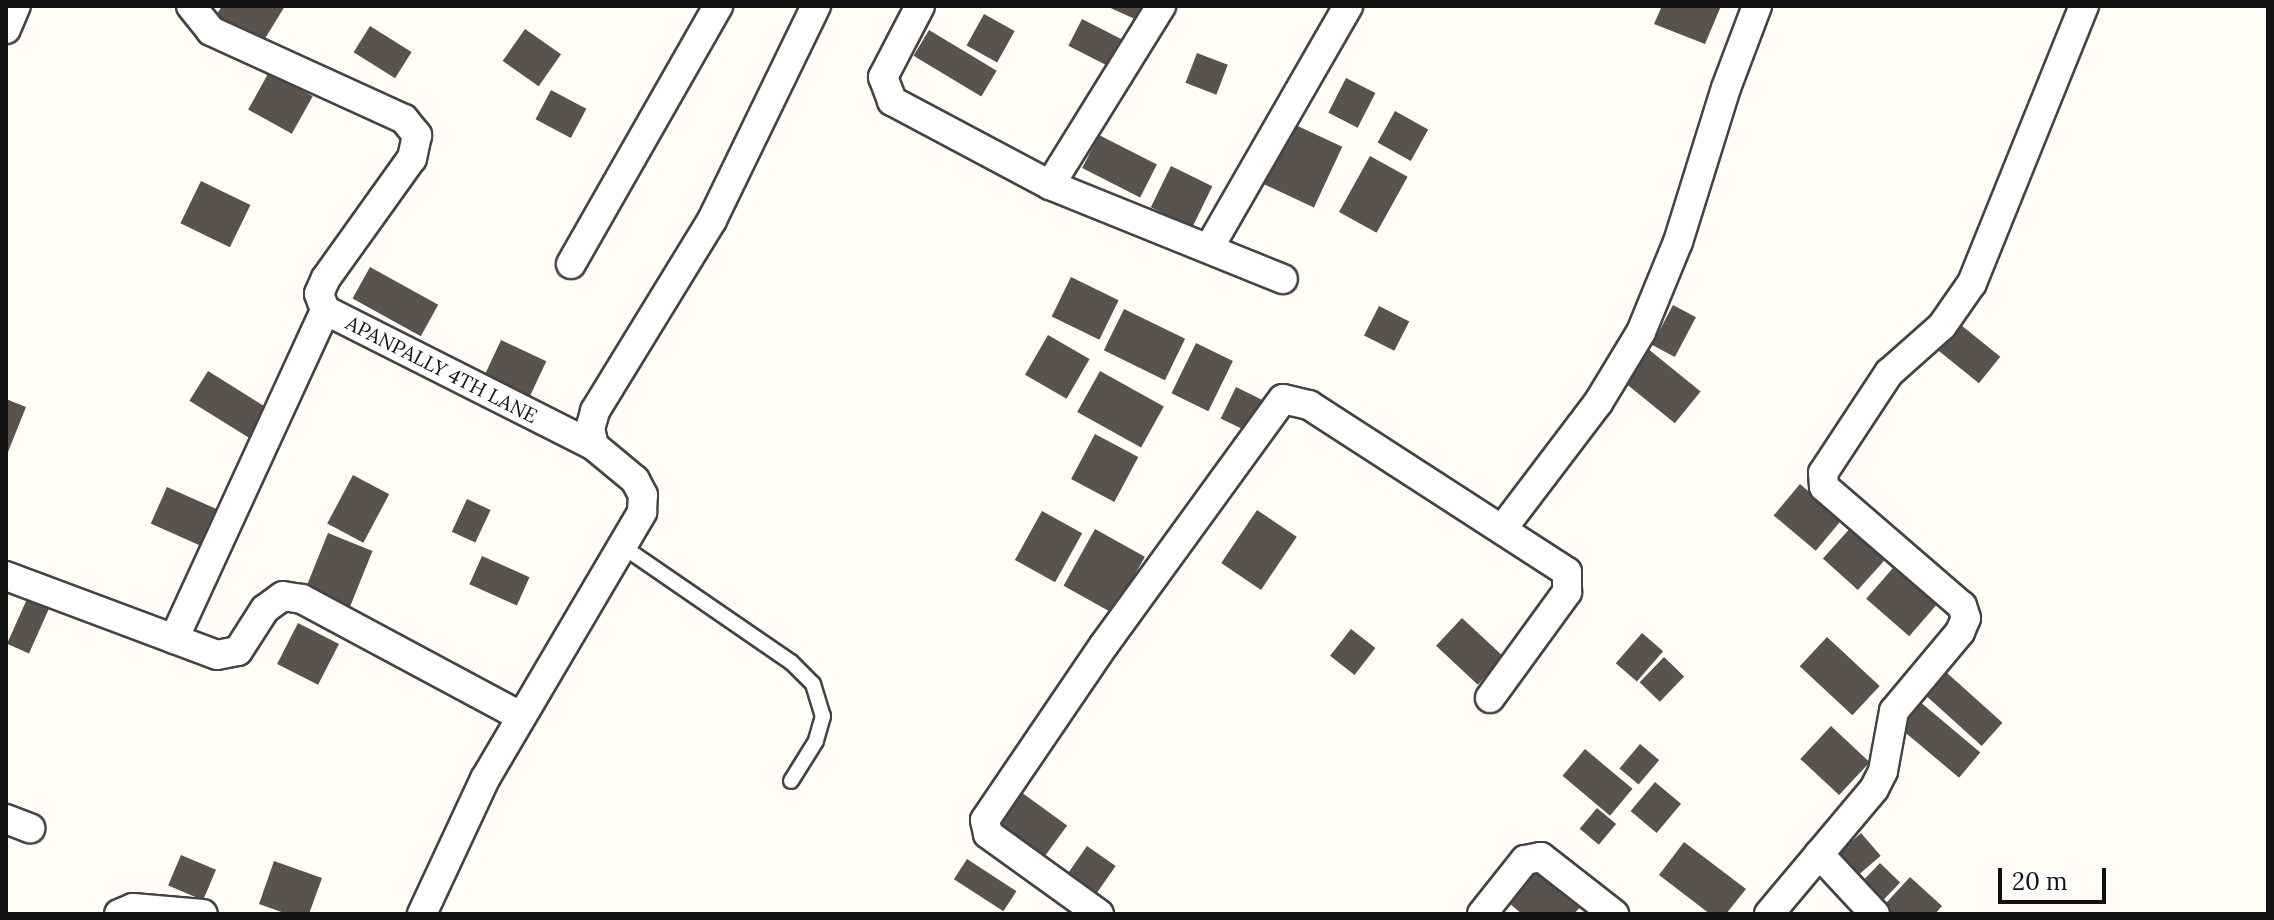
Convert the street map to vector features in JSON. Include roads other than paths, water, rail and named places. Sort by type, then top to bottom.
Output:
[{"type":"street","points":[[6,29],[16,6]]},
{"type":"street","name":"APANPALLY 4TH LANE","points":[[191,6],[211,31],[404,119],[417,135],[412,158],[326,278],[319,294],[325,310],[594,446],[635,480],[643,495],[642,512],[622,546]]},
{"type":"street","points":[[571,264],[718,6]]},
{"type":"street","points":[[594,446],[590,429],[595,411],[694,253],[816,6]]},
{"type":"street","points":[[920,6],[883,77],[892,101],[1050,185],[1283,279]]},
{"type":"street","points":[[1050,185],[1161,6]]},
{"type":"street","points":[[1209,248],[1348,6]]},
{"type":"street","points":[[1503,528],[1598,403],[1641,332],[1678,242],[1726,88],[1757,6]]},
{"type":"street","points":[[1769,914],[1874,789],[1883,771],[1894,711],[1960,632],[1966,618],[1962,606],[1824,487],[1823,473],[1889,373],[1942,326],[1972,283],[2084,6]]},
{"type":"street","points":[[174,639],[325,310]]},
{"type":"street","points":[[1099,914],[988,834],[985,820],[1273,406],[1296,398],[1309,405],[1567,572],[1571,581],[1490,698]]},
{"type":"street","points":[[422,914],[459,829],[520,716],[622,546]]},
{"type":"street","points":[[6,576],[217,655],[238,651],[265,609],[283,596],[302,599],[520,716]]},
{"type":"street","points":[[1819,854],[1875,914]]},
{"type":"street","points":[[1482,914],[1533,857],[1541,857],[1602,910]]},
{"type":"street","points":[[119,914],[133,908],[203,914]]},
{"type":"lane","points":[[622,546],[791,662],[813,684],[823,716],[816,741],[791,781]]}]
